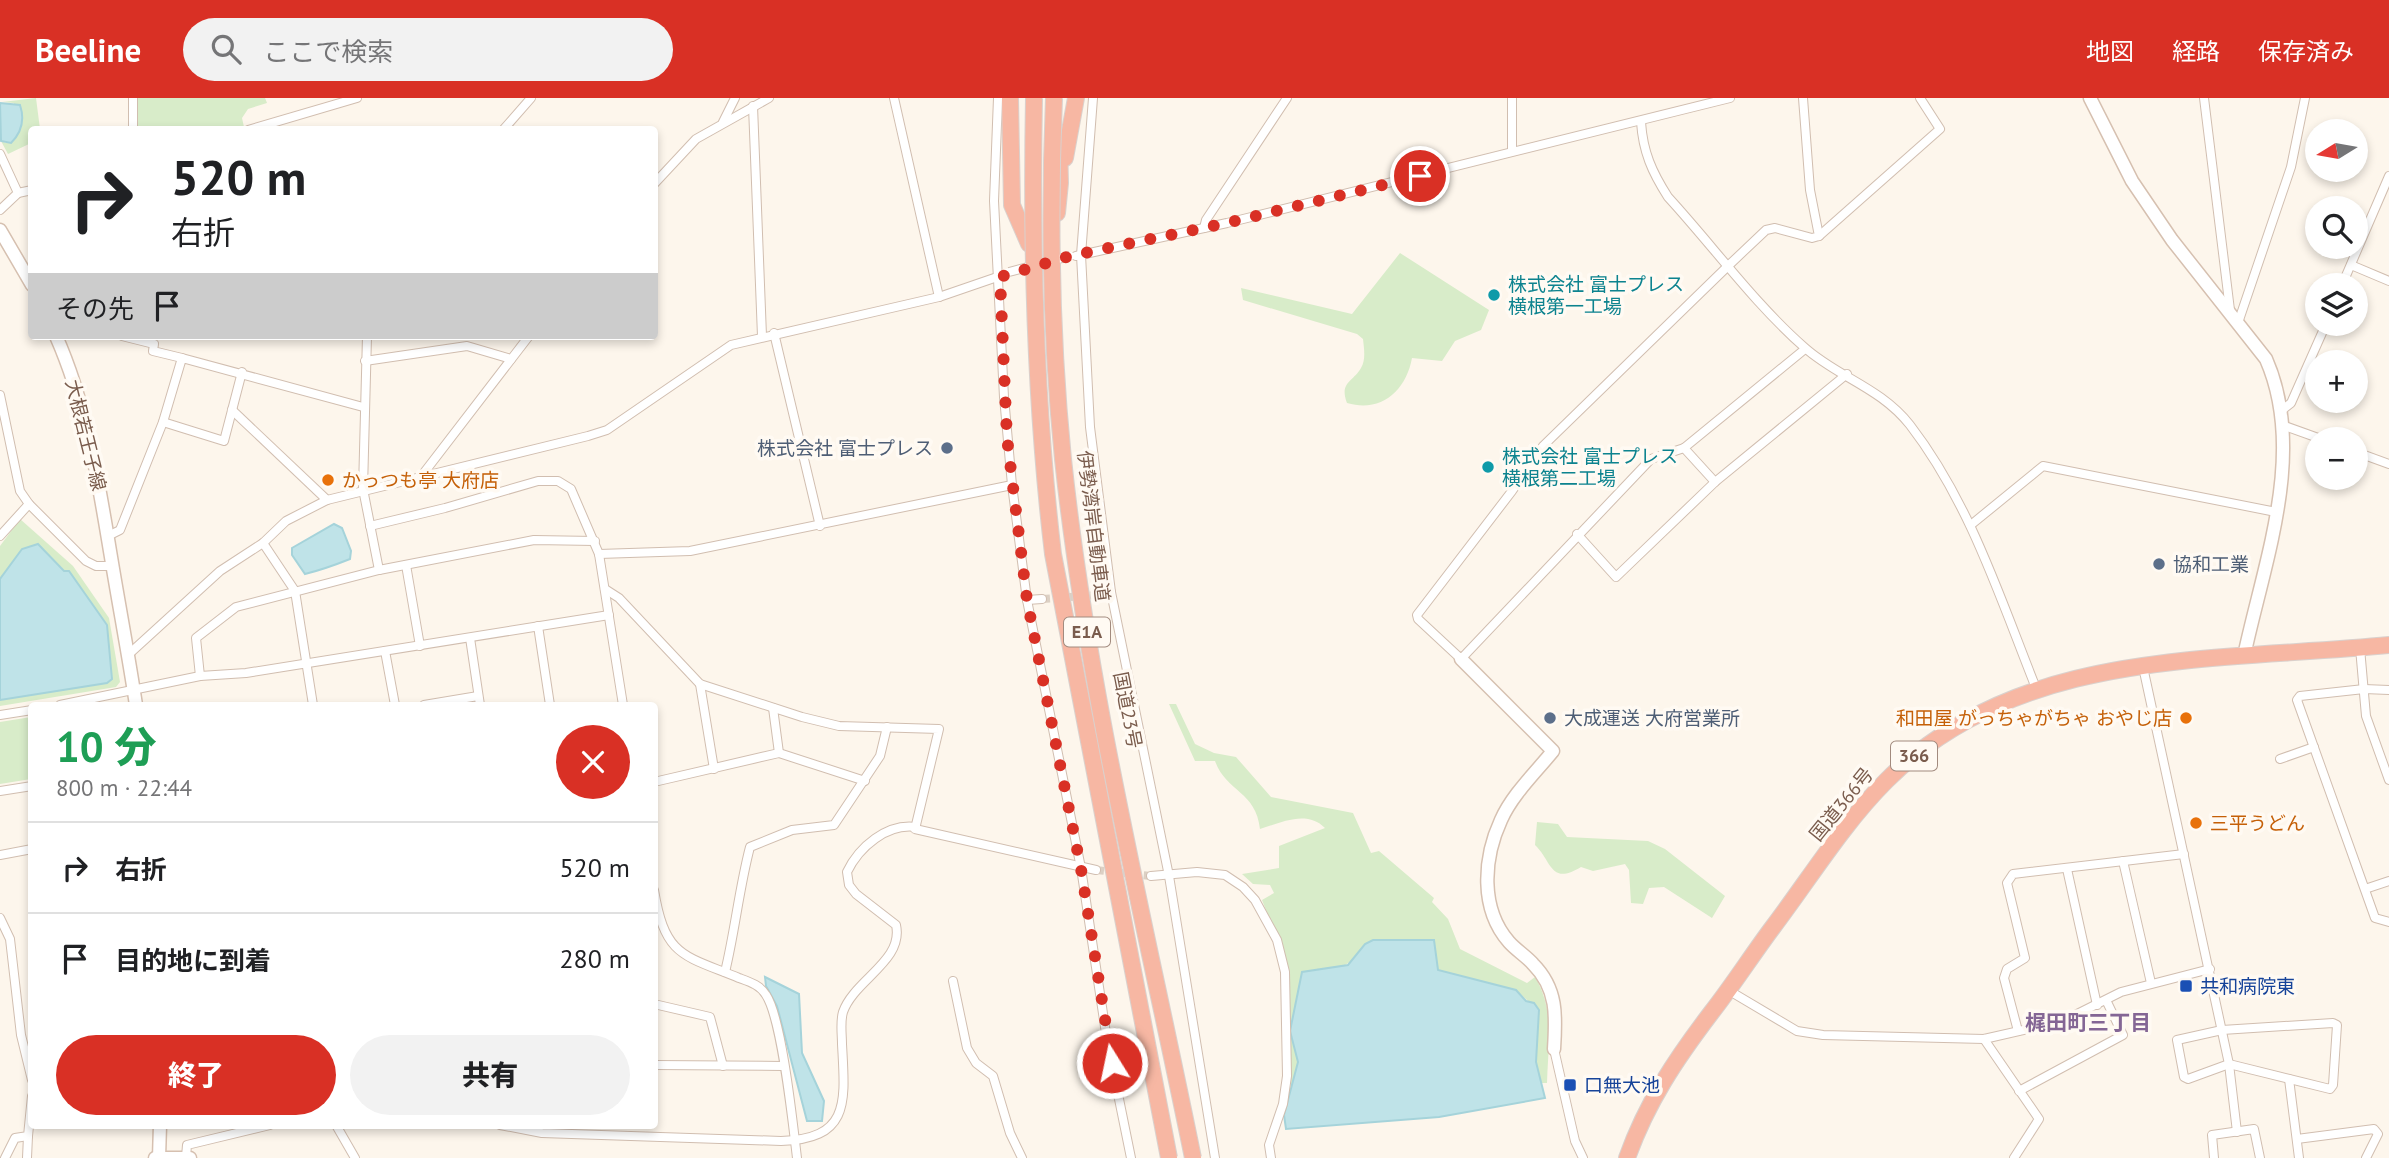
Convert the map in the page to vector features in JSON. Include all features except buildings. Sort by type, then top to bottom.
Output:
[{"type":"highway","points":[[1010,98],[1012,205],[1029,244]]},
{"type":"highway","points":[[1033,98],[1029,244],[1039,451],[1051,550],[1085,742],[1167,1158]]},
{"type":"highway","name":"E1A","points":[[1033,98],[1033,315],[1043,463],[1053,554],[1167,1158]]},
{"type":"highway","points":[[1060,183],[1076,98]]},
{"type":"highway","name":"国道23号","points":[[1057,100],[1060,183],[1055,229],[1058,365],[1075,537],[1195,1158]]},
{"type":"highway","name":"伊勢湾岸自動車道","points":[[1057,100],[1052,309],[1063,459],[1075,551],[1107,736],[1195,1158]]},
{"type":"highway","name":"国道366号","points":[[1628,1158],[1651,1099],[1678,1055],[1863,806],[1887,780],[1950,730],[1987,708],[2036,688],[2098,672],[2244,656],[2389,645]]},
{"type":"street","points":[[133,98],[133,126]]},
{"type":"street","points":[[262,126],[357,98]]},
{"type":"street","points":[[506,126],[531,98]]},
{"type":"street","points":[[723,122],[735,98]]},
{"type":"street","points":[[658,180],[696,139],[769,98]]},
{"type":"street","points":[[894,98],[939,297]]},
{"type":"street","points":[[998,98],[994,201],[1000,277],[1004,397],[1012,485],[1027,600],[1081,869],[1107,1040],[1131,1158]]},
{"type":"street","points":[[1093,98],[1082,255],[1090,427],[1111,592],[1168,876],[1215,1158]]},
{"type":"street","points":[[1204,228],[1206,220],[1287,98]]},
{"type":"street","points":[[1512,98],[1512,150]]},
{"type":"street","points":[[129,654],[220,571],[263,543],[286,522],[327,500],[422,474],[607,430],[715,354],[762,336],[939,297],[1009,272],[1070,256],[1204,228],[1730,98]]},
{"type":"street","points":[[1803,98],[1810,190],[1819,236]]},
{"type":"street","points":[[1583,1158],[1575,1141],[1553,1049],[1556,1007],[1549,984],[1535,965],[1509,942],[1493,918],[1486,886],[1493,843],[1501,818],[1553,751],[1418,619],[1417,615],[1543,446],[1766,230],[1775,228],[1812,238],[1819,236],[1940,129],[1920,98]]},
{"type":"street","points":[[2090,98],[2132,181],[2266,359],[2282,410],[2281,483],[2244,656]]},
{"type":"street","points":[[2204,98],[2234,318]]},
{"type":"street","points":[[2234,318],[2291,167],[2305,98]]},
{"type":"street","points":[[753,106],[757,148],[754,189],[762,336]]},
{"type":"street","points":[[1641,122],[1643,149],[1651,170],[1668,197],[1805,349],[1871,389],[1909,424],[1972,524],[2036,688]]},
{"type":"street","points":[[0,154],[18,193]]},
{"type":"street","points":[[2347,273],[2389,176]]},
{"type":"street","points":[[0,210],[18,193],[28,191]]},
{"type":"street","points":[[0,230],[28,278]]},
{"type":"street","points":[[2351,265],[2389,281]]},
{"type":"street","points":[[774,333],[820,526]]},
{"type":"street","points":[[2282,410],[2291,403],[2321,336]]},
{"type":"street","name":"大根若王子線","points":[[57,340],[81,404],[108,536],[135,699]]},
{"type":"street","points":[[138,340],[154,344],[153,351],[242,372],[363,407]]},
{"type":"street","points":[[367,340],[363,489],[379,570]]},
{"type":"street","points":[[422,474],[526,340]]},
{"type":"street","points":[[365,361],[467,346],[511,359]]},
{"type":"street","points":[[1461,659],[1651,459],[1684,448],[1805,349]]},
{"type":"street","points":[[108,536],[120,530],[163,422],[181,358]]},
{"type":"street","points":[[163,422],[224,441],[242,372]]},
{"type":"street","points":[[1577,534],[1616,577],[1714,482],[1847,374]]},
{"type":"street","points":[[0,395],[20,491],[29,504],[86,561],[96,566],[113,566]]},
{"type":"street","points":[[232,410],[327,500]]},
{"type":"street","points":[[2282,425],[2305,433]]},
{"type":"street","points":[[1684,448],[1714,482]]},
{"type":"street","points":[[2368,456],[2389,464]]},
{"type":"street","points":[[1972,524],[2043,466],[2276,512]]},
{"type":"street","points":[[370,526],[538,481],[558,481],[572,489],[599,554],[623,702]]},
{"type":"street","points":[[599,554],[690,551],[1012,485]]},
{"type":"street","points":[[0,536],[29,504]]},
{"type":"street","points":[[200,676],[196,638],[236,607],[379,570],[534,540],[595,541]]},
{"type":"street","points":[[263,543],[295,591],[313,702]]},
{"type":"street","points":[[406,565],[420,646]]},
{"type":"street","points":[[605,589],[619,598],[700,684],[839,726],[939,729],[916,827]]},
{"type":"street","points":[[1097,595],[1111,592]]},
{"type":"street","points":[[1027,600],[1042,599]]},
{"type":"street","points":[[98,702],[135,699],[200,676],[246,673],[307,661],[420,646],[609,615]]},
{"type":"street","points":[[538,626],[550,702]]},
{"type":"street","points":[[470,638],[479,702]]},
{"type":"street","points":[[2360,648],[2366,716],[2389,780]]},
{"type":"street","points":[[385,651],[394,702]]},
{"type":"street","points":[[2143,667],[2210,969],[2229,1064],[2237,1132]]},
{"type":"street","points":[[700,684],[714,769]]},
{"type":"street","points":[[2389,690],[2364,689],[2300,696],[2297,700],[2375,918],[2389,922]]},
{"type":"street","points":[[442,702],[478,696]]},
{"type":"street","points":[[773,708],[779,753]]},
{"type":"street","points":[[0,715],[28,711]]},
{"type":"street","points":[[725,972],[734,938],[735,905],[750,847],[792,830],[834,825],[880,756],[887,727]]},
{"type":"street","points":[[2280,759],[2314,747]]},
{"type":"street","points":[[658,781],[779,753],[865,781]]},
{"type":"street","points":[[0,791],[28,787]]},
{"type":"street","points":[[521,1129],[542,1133],[795,1141],[817,1136],[836,1121],[844,1078],[842,1014],[854,990],[889,956],[896,941],[896,925],[856,894],[849,885],[847,872],[857,854],[897,826],[916,827],[915,829],[1081,869],[1096,870]]},
{"type":"street","points":[[0,855],[28,850]]},
{"type":"street","points":[[2018,1031],[2004,978],[2007,969],[2025,958],[2007,883],[2013,874],[2184,854]]},
{"type":"street","points":[[2123,861],[2151,983]]},
{"type":"street","points":[[2067,869],[2097,1005]]},
{"type":"street","points":[[1151,876],[1197,872],[1225,875],[1243,887],[1255,900],[1278,940],[1285,972],[1287,1076],[1283,1104],[1269,1145],[1271,1158]]},
{"type":"street","points":[[2365,889],[2389,881]]},
{"type":"street","points":[[658,913],[674,947],[704,966],[757,985],[766,995],[783,1066],[797,1158]]},
{"type":"street","points":[[0,918],[10,939],[21,1035],[28,1064]]},
{"type":"street","points":[[1728,990],[1797,1031],[1823,1035],[1984,1040],[2063,1021],[2106,1000],[2151,983],[2210,969]]},
{"type":"street","points":[[953,981],[967,1048],[976,1063],[993,1076],[1010,1133],[1022,1158]]},
{"type":"street","points":[[2019,1091],[2123,1035],[2106,1000]]},
{"type":"street","points":[[658,1005],[710,1017],[723,1066]]},
{"type":"street","points":[[2337,1025],[2333,1085],[2330,1089],[2229,1064],[2188,1079],[2184,1077],[2176,1043],[2222,1030],[2337,1025]]},
{"type":"street","points":[[1984,1040],[2039,1119],[2014,1158]]},
{"type":"street","points":[[658,1065],[783,1066]]},
{"type":"street","points":[[2289,1079],[2300,1158]]},
{"type":"street","points":[[27,1158],[29,1129]]},
{"type":"street","points":[[160,1129],[158,1158],[188,1158],[187,1145],[253,1129]]},
{"type":"street","points":[[338,1129],[355,1158]]},
{"type":"street","points":[[2297,1139],[2374,1129],[2378,1134],[2366,1158]]},
{"type":"street","points":[[2214,1158],[2213,1135],[2256,1131],[2260,1158]]},
{"type":"street","points":[[5,1158],[15,1138],[28,1136]]},
{"type":"green space","points":[[36,98],[40,126],[28,126],[28,144],[8,154],[1,141],[6,143],[14,103],[2,102]]},
{"type":"green space","points":[[138,98],[265,98],[267,103],[248,109],[242,118],[244,126],[138,126]]},
{"type":"green space","points":[[1400,253],[1489,310],[1481,330],[1455,341],[1442,361],[1412,358],[1409,370],[1398,389],[1390,397],[1371,405],[1347,403],[1345,396],[1346,386],[1363,365],[1363,339],[1357,334],[1243,300],[1241,288],[1352,314]]},
{"type":"green space","points":[[20,519],[73,566],[109,618],[120,682],[116,687],[0,706],[0,546]]},
{"type":"green space","points":[[1169,704],[1176,704],[1195,744],[1214,753],[1236,757],[1271,797],[1353,813],[1371,853],[1379,851],[1434,898],[1432,902],[1448,919],[1460,949],[1527,983],[1535,977],[1548,1015],[1547,1083],[1541,1083],[1536,1062],[1539,1011],[1516,990],[1360,950],[1342,966],[1302,973],[1290,1031],[1298,1062],[1291,1094],[1287,964],[1262,900],[1274,893],[1270,885],[1253,884],[1242,874],[1279,868],[1279,846],[1325,828],[1318,822],[1302,818],[1260,829],[1253,807],[1226,779],[1215,761],[1195,761]]},
{"type":"green space","points":[[28,717],[28,779],[0,784],[0,722]]},
{"type":"green space","points":[[1537,822],[1558,824],[1567,837],[1648,841],[1665,849],[1725,896],[1712,918],[1664,887],[1649,888],[1643,904],[1631,903],[1629,870],[1625,864],[1593,871],[1581,867],[1563,874],[1557,873],[1535,845]]},
{"type":"water","points":[[0,103],[20,105],[22,126],[11,143],[1,141]]},
{"type":"water","points":[[334,524],[342,528],[351,551],[350,559],[305,574],[292,555],[292,548]]},
{"type":"water","points":[[38,544],[64,571],[69,571],[107,625],[112,679],[107,683],[0,700],[0,579],[22,549]]},
{"type":"water","points":[[1373,940],[1434,940],[1438,970],[1516,990],[1526,1001],[1534,1003],[1539,1010],[1536,1062],[1545,1098],[1439,1117],[1286,1129],[1284,1115],[1298,1062],[1290,1031],[1302,972],[1348,965],[1365,944]]},
{"type":"water","points":[[765,977],[799,994],[802,1053],[824,1101],[822,1121],[807,1121],[777,1006],[766,986]]},
{"type":"tunnel","points":[[1042,599],[1097,595]]},
{"type":"tunnel","points":[[1096,870],[1151,876]]},
{"type":"place","name":"株式会社 富士プレス 横根第一工場","points":[[1494,295]]},
{"type":"place","name":"株式会社 富士プレス","points":[[947,448]]},
{"type":"place","name":"株式会社 富士プレス 横根第二工場","points":[[1488,467]]},
{"type":"place","name":"かっつも亭 大府店","points":[[328,480]]},
{"type":"place","name":"協和工業","points":[[2159,564]]},
{"type":"place","name":"大成運送 大府営業所","points":[[1550,718]]},
{"type":"place","name":"和田屋 がっちゃがちゃ おやじ店","points":[[2186,718]]},
{"type":"place","name":"三平うどん","points":[[2196,823]]},
{"type":"place","name":"共和病院東","points":[[2186,986]]},
{"type":"place","name":"口無大池","points":[[1570,1085]]},
{"type":"district","name":"梶田町三丁目","points":[[2088,1023]]},
{"type":"route","points":[[1112,1063],[1081,869],[1027,600],[1007,438],[1000,277],[1009,272],[1070,256],[1227,223],[1420,176]]}]
